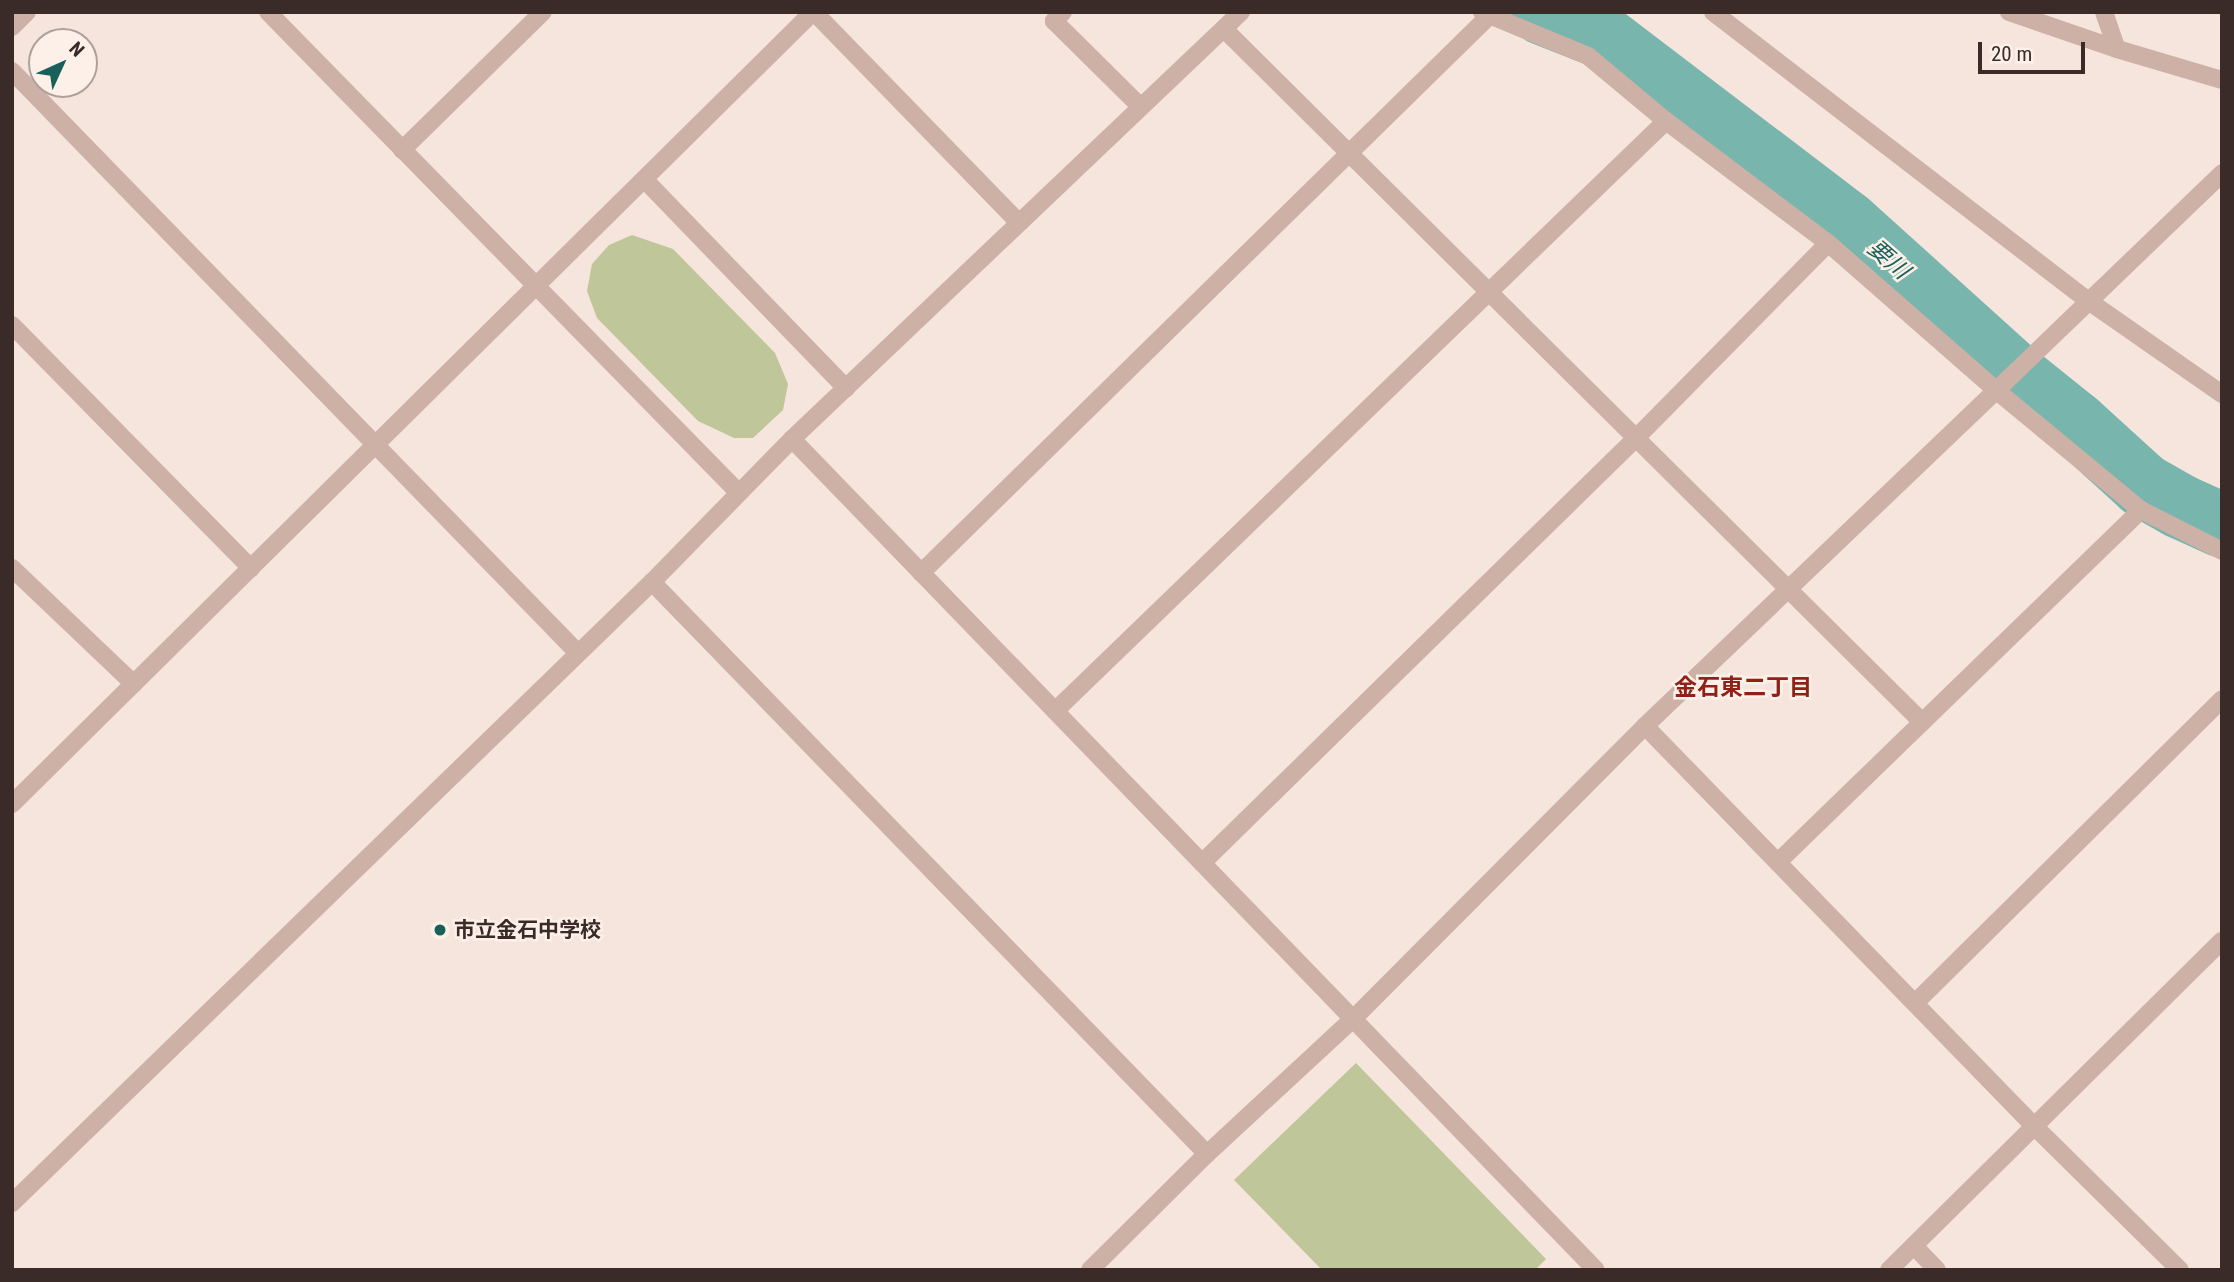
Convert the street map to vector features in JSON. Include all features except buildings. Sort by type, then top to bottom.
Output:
[{"type":"street","points":[[12,27],[27,12]]},
{"type":"street","points":[[402,150],[543,12]]},
{"type":"street","points":[[12,804],[814,12],[1019,223]]},
{"type":"street","points":[[1063,12],[1055,21],[1141,107]]},
{"type":"street","points":[[12,1203],[652,582],[792,439],[1241,12]]},
{"type":"street","points":[[1713,12],[2090,302],[2222,394]]},
{"type":"street","points":[[2009,12],[2117,50],[2222,80]]},
{"type":"street","points":[[2104,12],[2117,50]]},
{"type":"street","points":[[921,573],[1350,153],[1486,14],[1588,56],[1666,121],[1828,243],[2001,387],[2140,510],[2222,551]]},
{"type":"street","points":[[276,15],[402,150],[739,493]]},
{"type":"street","points":[[1224,29],[1922,722]]},
{"type":"street","points":[[12,71],[578,653]]},
{"type":"street","points":[[1055,711],[1491,293],[1666,121]]},
{"type":"street","points":[[1090,1270],[1206,1154],[1353,1019],[1645,726],[2222,173]]},
{"type":"street","points":[[644,179],[846,388]]},
{"type":"street","points":[[1202,863],[1637,437],[1828,243]]},
{"type":"street","points":[[12,325],[251,568]]},
{"type":"street","points":[[792,439],[1596,1270]]},
{"type":"street","points":[[1778,862],[2140,510]]},
{"type":"street","points":[[12,568],[134,684]]},
{"type":"street","points":[[652,582],[1206,1154]]},
{"type":"street","points":[[1915,1003],[2222,699]]},
{"type":"street","points":[[1645,726],[2034,1126],[2180,1270]]},
{"type":"street","points":[[1889,1270],[2222,940]]},
{"type":"street","points":[[1914,1246],[1937,1270]]},
{"type":"green space","points":[[632,235],[673,249],[775,353],[788,384],[783,410],[753,438],[734,438],[698,421],[597,318],[587,291],[592,264],[609,245]]},
{"type":"green space","points":[[1356,1063],[1546,1259],[1535,1270],[1322,1270],[1234,1180]]},
{"type":"waterway","name":"要川","points":[[1542,12],[1600,35],[1847,223],[2015,375],[2076,424],[2143,485],[2222,525]]},
{"type":"place","name":"市立金石中学校","points":[[440,930]]},
{"type":"district","name":"金石東二丁目","points":[[1743,688]]}]
